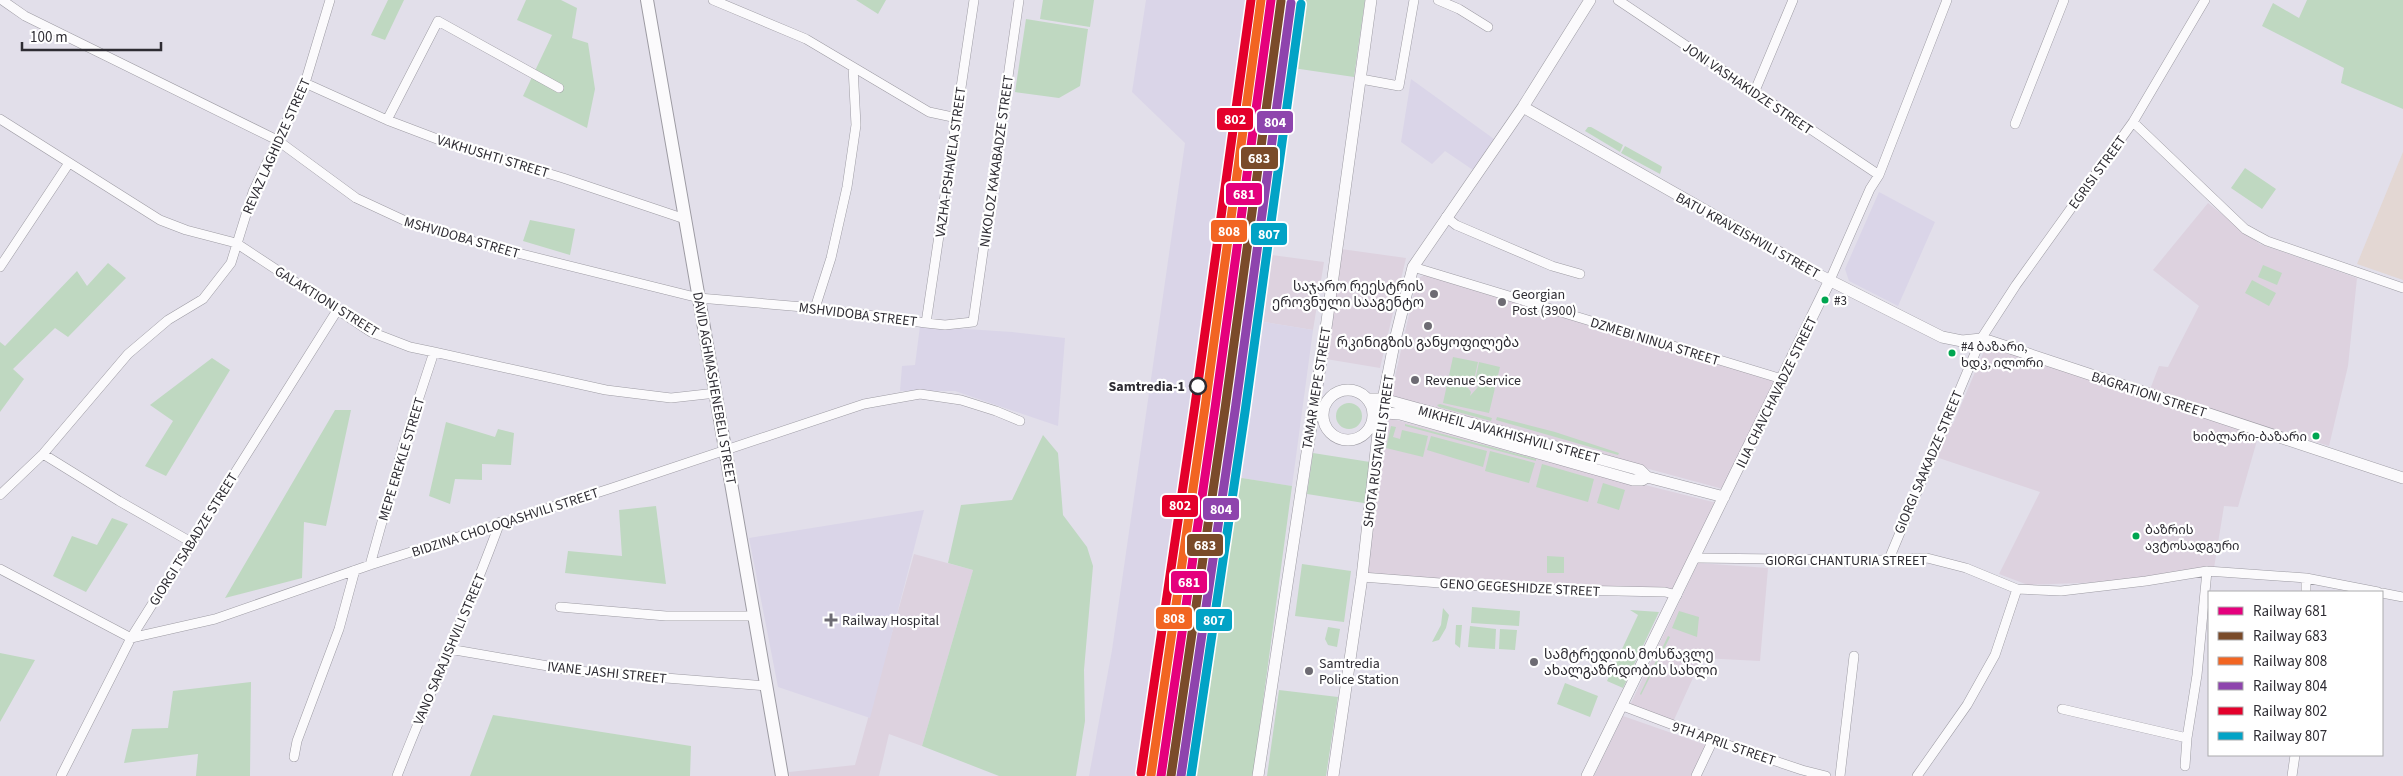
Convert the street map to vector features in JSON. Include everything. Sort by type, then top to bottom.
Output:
[{"type":"main road","name":"DAVID AGHMASHENEBELI STREET","points":[[647,0],[782,776]]},
{"type":"street","name":"MSHVIDOBA STREET","points":[[2,0],[25,16],[277,140],[356,198],[412,224],[493,247],[699,298],[815,308],[926,323],[973,322]]},
{"type":"street","name":"REVAZ LAGHIDZE STREET","points":[[0,495],[43,454],[128,354],[168,320],[203,298],[231,263],[253,192],[305,83],[330,0]]},
{"type":"street","points":[[713,0],[806,39],[929,112],[957,118]]},
{"type":"street","name":"VAZHA-PSHAVELA STREET","points":[[926,323],[974,0]]},
{"type":"street","name":"NIKOLOZ KAKABADZE STREET","points":[[973,322],[1018,0]]},
{"type":"street","name":"TAMAR MEPE STREET","points":[[1258,776],[1371,0]]},
{"type":"street","points":[[1361,79],[1399,86],[1414,0]]},
{"type":"street","points":[[1438,0],[1459,9],[1488,27]]},
{"type":"street","name":"SHOTA RUSTAVELI STREET","points":[[1333,776],[1362,577],[1380,415],[1394,344],[1413,267],[1523,108],[1590,0]]},
{"type":"street","name":"JONI VASHAKIDZE STREET","points":[[1618,0],[1879,176]]},
{"type":"street","points":[[1754,93],[1793,0]]},
{"type":"street","name":"ILIA CHAVCHAVADZE STREET","points":[[1587,776],[1623,706],[1830,280],[1870,189],[1879,176],[1946,0]]},
{"type":"street","points":[[2015,124],[2064,0]]},
{"type":"street","name":"EGRISI STREET","points":[[1980,339],[2016,285],[2133,122],[2205,0]]},
{"type":"street","points":[[387,120],[438,21],[559,88]]},
{"type":"street","points":[[815,308],[832,258],[847,188],[856,125],[853,67]]},
{"type":"street","name":"VAKHUSHTI STREET","points":[[305,83],[387,120],[445,142],[563,178],[685,219]]},
{"type":"street","name":"BATU KRAVEISHVILI STREET","points":[[1523,108],[1830,280],[1942,337],[1962,341],[1980,339]]},
{"type":"street","name":"GALAKTIONI STREET","points":[[0,119],[160,220],[186,230],[236,243],[371,332],[434,352],[606,390],[671,398],[716,394]]},
{"type":"street","points":[[2133,122],[2245,229],[2267,241],[2403,288]]},
{"type":"street","points":[[0,266],[69,163]]},
{"type":"street","points":[[1446,217],[1456,225],[1552,266],[1580,274]]},
{"type":"street","name":"DZMEBI NINUA STREET","points":[[1413,267],[1782,379]]},
{"type":"street","name":"GIORGI TSABADZE STREET","points":[[61,776],[131,638],[338,309]]},
{"type":"street","name":"BAGRATIONI STREET","points":[[1980,339],[2403,478]]},
{"type":"street","name":"GIORGI SAAKADZE STREET","points":[[1889,559],[1980,339]]},
{"type":"street","name":"MEPE EREKLE STREET","points":[[370,565],[404,443],[434,352]]},
{"type":"street","points":[[1313,403],[1330,399],[1340,392],[1351,391],[1367,399],[1373,416],[1370,428]]},
{"type":"street","name":"BIDZINA CHOLOQASHVILI STREET","points":[[131,638],[215,619],[370,565],[500,522],[609,489],[864,404],[920,394],[961,400],[996,410],[1020,421]]},
{"type":"street","points":[[1328,430],[1324,411],[1330,399]]},
{"type":"street","name":"MIKHEIL JAVAKHISHVILI STREET","points":[[1367,399],[1383,399],[1640,470],[1647,477],[1724,498]]},
{"type":"street","name":"MIKHEIL JAVAKHISHVILI STREET","points":[[1380,415],[1385,413],[1400,414],[1633,480],[1642,480],[1647,477]]},
{"type":"street","points":[[1311,419],[1338,438],[1350,440],[1361,436],[1380,415]]},
{"type":"street","points":[[43,454],[119,501],[191,542]]},
{"type":"street","name":"VANO SARAJISHVILI STREET","points":[[397,776],[479,581],[500,522]]},
{"type":"street","name":"GIORGI CHANTURIA STREET","points":[[1695,558],[1880,560],[1927,558],[1966,568],[2016,589],[2061,591],[2207,571],[2306,578],[2370,591]]},
{"type":"street","points":[[0,569],[131,638]]},
{"type":"street","points":[[294,757],[297,741],[339,629],[355,570]]},
{"type":"street","points":[[2185,766],[2197,675],[2207,571]]},
{"type":"street","name":"GENO GEGESHIDZE STREET","points":[[1362,577],[1518,589],[1665,592],[1677,595]]},
{"type":"street","points":[[2306,578],[2306,591]]},
{"type":"street","points":[[1917,776],[1967,705],[1995,655],[2016,589]]},
{"type":"street","name":"GIORGI CHANTURIA STREET","points":[[2383,594],[2403,597]]},
{"type":"street","points":[[560,607],[666,616],[754,616]]},
{"type":"street","name":"IVANE JASHI STREET","points":[[449,649],[577,671],[767,686]]},
{"type":"street","points":[[1840,776],[1854,656]]},
{"type":"street","name":"9TH APRIL STREET","points":[[1623,706],[1801,773],[1826,776]]},
{"type":"street","points":[[2062,709],[2188,738]]},
{"type":"street","points":[[1696,776],[1713,740]]},
{"type":"street","points":[[2292,776],[2295,756]]},
{"type":"shaded area","points":[[1146,0],[1301,0],[1283,151],[1272,150],[1246,319],[1313,330],[1292,486],[1229,476],[1194,738],[1202,740],[1196,776],[1089,776],[1112,650],[1185,143],[1132,92]]},
{"type":"shaded area","points":[[1411,79],[1494,139],[1473,170],[1445,151],[1432,164],[1401,142]]},
{"type":"shaded area","points":[[2403,152],[2403,280],[2357,264]]},
{"type":"shaded area","points":[[1879,192],[1935,222],[1898,306],[1849,281],[1845,269]]},
{"type":"shaded area","points":[[2208,203],[2260,244],[2357,278],[2348,366],[2329,446],[2149,392],[2159,366],[2168,367],[2199,306],[2153,270]]},
{"type":"shaded area","points":[[1341,249],[1406,258],[1380,368],[1326,359]]},
{"type":"shaded area","points":[[1256,253],[1324,262],[1313,330],[1246,319]]},
{"type":"shaded area","points":[[1424,275],[1775,380],[1723,489],[1390,399],[1417,279]]},
{"type":"shaded area","points":[[920,326],[1012,332],[1065,338],[1058,426],[955,391],[900,391],[902,366],[915,365]]},
{"type":"shaded area","points":[[1987,344],[2167,403],[2258,437],[2238,507],[2224,506],[2214,568],[2107,582],[2028,585],[1999,574],[2040,492],[1933,456],[1946,424],[1953,424]]},
{"type":"shaded area","points":[[1385,417],[1717,503],[1677,589],[1518,584],[1365,575]]},
{"type":"shaded area","name":"Railway Hospital","points":[[924,510],[870,718],[778,687],[749,538]]},
{"type":"shaded area","points":[[914,554],[973,570],[922,746],[889,734],[879,776],[790,776],[789,772],[855,765]]},
{"type":"shaded area","points":[[1698,563],[1768,568],[1760,661],[1702,658],[1673,722],[1630,705]]},
{"type":"shaded area","points":[[1623,716],[1706,745],[1692,776],[1594,776]]},
{"type":"green space","points":[[388,0],[404,0],[385,40],[371,35]]},
{"type":"green space","points":[[526,0],[561,0],[577,8],[572,38],[588,43],[595,89],[587,128],[523,96],[552,35],[517,20]]},
{"type":"green space","points":[[856,0],[886,0],[878,14]]},
{"type":"green space","points":[[1043,0],[1094,0],[1090,27],[1040,19]]},
{"type":"green space","points":[[1301,0],[1365,0],[1354,77],[1293,68]]},
{"type":"green space","points":[[2307,0],[2403,0],[2403,109],[2341,83],[2344,68],[2262,26],[2273,3],[2299,18]]},
{"type":"green space","points":[[1026,19],[1088,29],[1080,86],[1059,98],[1015,92]]},
{"type":"green space","points":[[1588,127],[1623,145],[1620,152],[1585,131]]},
{"type":"green space","points":[[1625,146],[1661,166],[1660,174],[1621,153]]},
{"type":"green space","points":[[2245,168],[2276,189],[2262,209],[2231,188]]},
{"type":"green space","points":[[530,220],[575,229],[570,255],[523,241]]},
{"type":"green space","points":[[108,263],[126,278],[68,337],[55,328],[13,369],[24,379],[0,412],[0,342],[5,346],[77,271],[87,286]]},
{"type":"green space","points":[[2263,265],[2282,273],[2277,285],[2258,277]]},
{"type":"green space","points":[[2252,280],[2276,293],[2269,306],[2245,293]]},
{"type":"green space","points":[[1453,357],[1478,362],[1474,380],[1469,381],[1466,385],[1471,392],[1470,396],[1478,387],[1475,381],[1479,362],[1500,367],[1489,413],[1443,403]]},
{"type":"green space","points":[[212,358],[230,370],[166,476],[145,466],[173,421],[150,405]]},
{"type":"green space","points":[[1349,403],[1358,407],[1362,416],[1358,425],[1349,429],[1340,425],[1336,416],[1340,407]]},
{"type":"green space","points":[[1440,404],[1492,418],[1491,421],[1437,405]]},
{"type":"green space","points":[[335,410],[351,410],[326,526],[304,522],[302,578],[225,598]]},
{"type":"green space","points":[[1497,417],[1555,432],[1619,453],[1618,455],[1496,420]]},
{"type":"green space","points":[[446,422],[495,437],[498,429],[514,433],[511,465],[482,464],[482,480],[455,479],[450,504],[429,496]]},
{"type":"green space","points":[[1405,424],[1536,459],[1536,461],[1405,426]]},
{"type":"green space","points":[[1391,426],[1396,427],[1393,437],[1400,439],[1402,430],[1428,436],[1423,457],[1386,448]]},
{"type":"green space","points":[[1043,435],[1058,453],[1063,515],[1087,547],[1093,566],[1084,670],[1085,721],[1076,776],[999,776],[922,746],[973,570],[948,563],[961,505],[1012,500]]},
{"type":"green space","points":[[1431,436],[1487,451],[1483,467],[1427,450]]},
{"type":"green space","points":[[1490,451],[1535,463],[1529,483],[1485,471]]},
{"type":"green space","points":[[1313,453],[1370,462],[1364,503],[1307,494]]},
{"type":"green space","points":[[1542,464],[1594,479],[1588,502],[1536,487]]},
{"type":"green space","points":[[1229,476],[1292,486],[1253,776],[1196,776],[1202,740],[1194,739]]},
{"type":"green space","points":[[1603,483],[1625,490],[1619,510],[1597,503]]},
{"type":"green space","points":[[656,506],[666,584],[565,573],[568,551],[622,556],[619,510]]},
{"type":"green space","points":[[112,518],[128,524],[86,592],[53,576],[72,536],[97,545]]},
{"type":"green space","points":[[1547,556],[1564,557],[1564,573],[1547,573]]},
{"type":"green space","points":[[1302,564],[1351,571],[1344,622],[1295,616]]},
{"type":"green space","points":[[1472,607],[1520,611],[1519,626],[1471,623]]},
{"type":"green space","points":[[1443,608],[1449,615],[1446,628],[1439,640],[1432,642],[1441,625]]},
{"type":"green space","points":[[1630,610],[1659,612],[1623,688],[1607,681],[1638,615]]},
{"type":"green space","points":[[1679,611],[1699,617],[1697,637],[1672,628]]},
{"type":"green space","points":[[1456,625],[1462,625],[1460,648],[1455,644]]},
{"type":"green space","points":[[1470,626],[1496,629],[1495,649],[1468,647]]},
{"type":"green space","points":[[1328,627],[1340,629],[1337,647],[1328,645],[1325,639]]},
{"type":"green space","points":[[1500,629],[1517,630],[1515,650],[1499,649]]},
{"type":"green space","points":[[1668,636],[1670,637],[1641,695],[1640,694]]},
{"type":"green space","points":[[0,653],[35,660],[0,722]]},
{"type":"green space","points":[[251,682],[250,776],[196,776],[198,754],[124,763],[132,729],[168,728],[173,691]]},
{"type":"green space","points":[[1565,683],[1598,696],[1590,717],[1557,704]]},
{"type":"green space","points":[[1279,690],[1338,697],[1326,776],[1267,776]]},
{"type":"green space","points":[[493,715],[691,746],[690,776],[470,776]]},
{"type":"railway","points":[[1154,776],[1264,0]]},
{"type":"railway","points":[[1270,143],[1290,0]]},
{"type":"rail line","name":"802","points":[[1141,773],[1195,405],[1251,0]]},
{"type":"rail line","name":"808","points":[[1151,775],[1205,407],[1261,0]]},
{"type":"rail line","name":"681","points":[[1161,776],[1215,408],[1271,0]]},
{"type":"rail line","name":"683","points":[[1171,776],[1225,409],[1281,1]]},
{"type":"rail line","name":"804","points":[[1181,776],[1235,411],[1291,3]]},
{"type":"rail line","name":"807","points":[[1191,776],[1245,412],[1301,4]]},
{"type":"place","name":"საჯარო რეესტრის ეროვნული სააგენტო","points":[[1434,294]]},
{"type":"place","name":"#3","points":[[1825,300]]},
{"type":"place","name":"Georgian Post (3900)","points":[[1502,302]]},
{"type":"place","name":"რკინიგზის განყოფილება","points":[[1428,326]]},
{"type":"place","name":"#4 ბაზარი, ხდკ, ილორი","points":[[1952,353]]},
{"type":"place","name":"Revenue Service","points":[[1415,380]]},
{"type":"place","name":"Samtredia-1","points":[[1198,386]]},
{"type":"place","name":"ხიბლარი-ბაზარი","points":[[2316,436]]},
{"type":"place","name":"ბაზრის ავტოსადგური","points":[[2136,536]]},
{"type":"place","name":"Railway Hospital","points":[[831,620]]},
{"type":"place","name":"სამტრედიის მოსწავლე ახალგაზრდობის სახლი","points":[[1534,662]]},
{"type":"place","name":"Samtredia Police Station","points":[[1309,671]]}]
